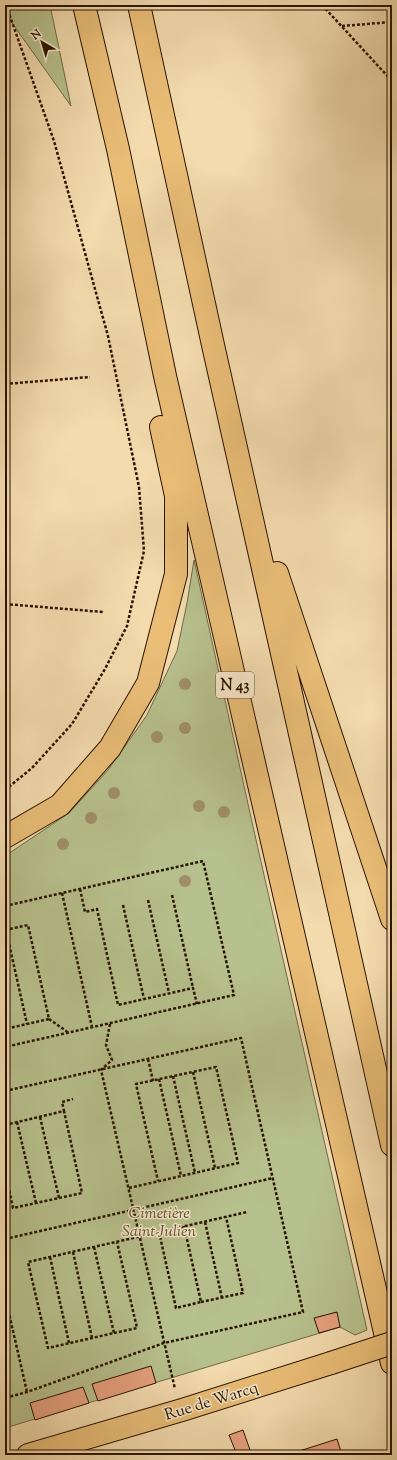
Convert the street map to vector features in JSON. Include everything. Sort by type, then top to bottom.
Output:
[{"type":"main road","points":[[5,837],[60,805],[110,748],[148,683],[176,574],[176,496],[104,151],[83,5]]},
{"type":"main road","name":"N 43","points":[[83,5],[118,148],[166,383],[392,1363]]},
{"type":"main road","points":[[139,5],[213,345],[392,1145]]},
{"type":"main road","points":[[213,345],[250,471],[281,588],[392,919]]},
{"type":"main road","name":"Rue de Warcq","points":[[28,1455],[182,1410],[392,1343]]},
{"type":"path","points":[[5,790],[32,768],[72,724],[106,669],[127,626],[144,551],[139,487],[108,336],[54,141],[6,5]]},
{"type":"path","points":[[322,5],[392,81]]},
{"type":"path","points":[[342,26],[392,22]]},
{"type":"path","points":[[5,384],[90,377]]},
{"type":"path","points":[[5,604],[103,612]]},
{"type":"path","points":[[5,906],[203,860],[234,996],[5,1047]]},
{"type":"path","points":[[80,889],[85,912],[97,909],[118,1005],[193,988]]},
{"type":"path","points":[[62,893],[92,1027]]},
{"type":"path","points":[[172,895],[196,1004]]},
{"type":"path","points":[[148,900],[169,994]]},
{"type":"path","points":[[123,905],[144,999]]},
{"type":"path","points":[[27,1024],[5,930],[28,925],[49,1019],[69,1033]]},
{"type":"path","points":[[5,1029],[49,1019]]},
{"type":"path","points":[[101,1070],[112,1060],[106,1045],[110,1024]]},
{"type":"path","points":[[5,1091],[241,1038],[303,1312],[164,1343],[27,1392],[5,1398]]},
{"type":"path","points":[[148,1059],[153,1081]]},
{"type":"path","points":[[129,1188],[238,1163],[216,1066],[136,1084],[158,1181]]},
{"type":"path","points":[[101,1070],[164,1343],[182,1410]]},
{"type":"path","points":[[193,1072],[216,1168]]},
{"type":"path","points":[[173,1076],[195,1173]]},
{"type":"path","points":[[159,1079],[181,1176]]},
{"type":"path","points":[[5,1171],[13,1208],[82,1193],[62,1102],[73,1099]]},
{"type":"path","points":[[5,1125],[64,1111]]},
{"type":"path","points":[[40,1117],[59,1198]]},
{"type":"path","points":[[17,1122],[36,1204]]},
{"type":"path","points":[[5,1239],[273,1178]]},
{"type":"path","points":[[117,1242],[137,1328],[48,1348],[28,1262],[247,1212]]},
{"type":"path","points":[[159,1232],[176,1308],[222,1298],[243,1293],[226,1217]]},
{"type":"path","points":[[205,1222],[222,1298]]},
{"type":"path","points":[[184,1226],[201,1302]]},
{"type":"path","points":[[94,1247],[114,1333]]},
{"type":"path","points":[[73,1252],[92,1338]]},
{"type":"path","points":[[50,1257],[69,1343]]},
{"type":"path","points":[[5,1296],[27,1392]]},
{"type":"green space","points":[[5,5],[50,5],[71,106],[5,13]]},
{"type":"green space","name":"Cimetière Saint-Julien","points":[[194,560],[367,1330],[355,1335],[340,1327],[5,1428],[5,856],[69,813],[108,770],[147,715],[177,651]]},
{"type":"building","points":[[337,1312],[340,1327],[319,1333],[314,1318]]},
{"type":"building","points":[[151,1366],[156,1383],[98,1401],[92,1384]]},
{"type":"building","points":[[83,1387],[89,1403],[35,1420],[30,1403]]},
{"type":"building","points":[[243,1430],[252,1455],[237,1455],[229,1435]]},
{"type":"building","points":[[337,1439],[342,1455],[287,1455],[293,1453]]}]
